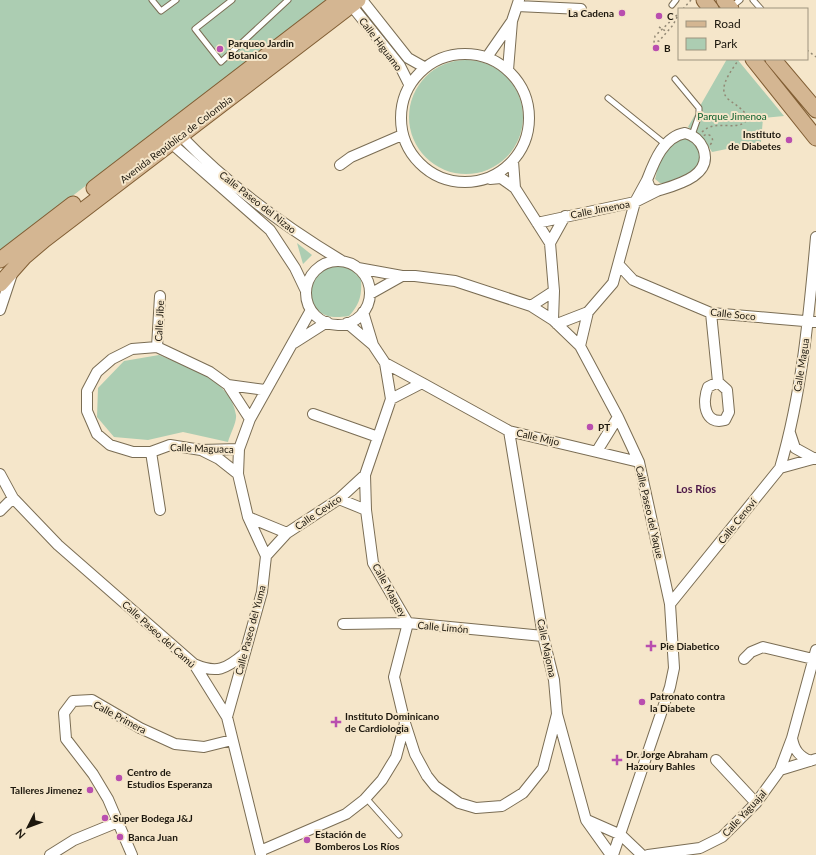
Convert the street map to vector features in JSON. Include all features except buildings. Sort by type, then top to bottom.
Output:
[{"type":"main road","name":"Avenida República de Colombia","points":[[0,284],[24,257],[44,240],[176,140],[347,1]]},
{"type":"main road","name":"Avenida República de Colombia","points":[[0,260],[347,1]]},
{"type":"main road","points":[[754,60],[816,138]]},
{"type":"main road","points":[[774,60],[816,110]]},
{"type":"street","name":"Calle Higuamo","points":[[347,1],[408,58],[424,67]]},
{"type":"street","name":"Calle Higuamo","points":[[347,1],[400,66],[409,84]]},
{"type":"street","points":[[508,70],[512,21],[518,3],[581,9]]},
{"type":"street","points":[[487,57],[512,21]]},
{"type":"street","points":[[486,179],[501,172],[513,161],[524,144],[529,125],[529,118],[528,105],[521,86],[508,70],[487,57],[471,53],[454,54],[438,59],[424,67],[409,84],[402,101],[400,112],[402,135],[408,149],[417,162],[429,172],[442,178],[457,182],[472,182],[501,178],[516,188]]},
{"type":"street","points":[[665,144],[678,134],[685,133],[694,136]]},
{"type":"street","points":[[340,165],[351,157],[402,135]]},
{"type":"street","name":"Calle Jimenoa","points":[[537,223],[635,202],[657,191],[678,185],[699,172],[705,157],[702,145],[694,136]]},
{"type":"street","name":"Calle Paseo del Nizao","points":[[176,140],[296,233],[342,261]]},
{"type":"street","name":"Calle Paseo del Nizao","points":[[176,140],[270,230],[295,268],[306,291]]},
{"type":"street","name":"Calle Jimenoa","points":[[635,202],[665,144]]},
{"type":"street","points":[[513,161],[516,188],[550,243],[555,322],[588,312]]},
{"type":"street","points":[[647,180],[650,188],[657,191]]},
{"type":"street","points":[[580,346],[588,312],[613,283],[635,202]]},
{"type":"street","name":"Calle Jimenoa","points":[[550,243],[565,216]]},
{"type":"street","name":"Calle Magua","points":[[780,468],[790,433],[812,321],[816,237]]},
{"type":"street","points":[[333,261],[342,261],[358,268],[364,275],[370,294],[368,303],[363,312],[356,319],[347,323],[337,324],[327,322],[318,317],[311,310],[306,291],[308,281],[314,271],[322,265],[333,261]]},
{"type":"street","name":"Calle Soco","points":[[619,265],[632,280],[711,313],[812,321]]},
{"type":"street","name":"Calle Paseo del Yaque","points":[[358,268],[402,276],[455,281],[531,306],[555,322],[580,346],[618,417],[639,462],[670,604],[674,668],[670,687],[621,834],[612,855]]},
{"type":"street","points":[[0,310],[13,269]]},
{"type":"street","points":[[370,294],[402,276]]},
{"type":"street","points":[[613,283],[632,280]]},
{"type":"street","points":[[531,306],[554,291]]},
{"type":"street","name":"Calle Jibe","points":[[157,347],[160,296]]},
{"type":"street","points":[[266,556],[248,517],[238,474],[239,449],[250,419],[265,390],[311,310]]},
{"type":"street","name":"Calle Maguey","points":[[363,312],[373,345]]},
{"type":"street","points":[[711,313],[718,382]]},
{"type":"street","points":[[292,344],[327,322]]},
{"type":"street","name":"Calle Maguey","points":[[347,323],[373,345],[386,363],[422,383]]},
{"type":"street","name":"Calle Maguaca","points":[[239,449],[201,450],[170,445],[151,452],[134,452],[110,445],[98,434],[87,411],[87,391],[97,372],[112,359],[132,349],[157,347],[210,372],[228,385],[250,419]]},
{"type":"street","name":"Calle Maguey","points":[[386,363],[390,399],[365,475],[366,510],[374,563],[408,623],[394,677],[405,723],[415,754],[427,776],[435,786],[459,803],[476,808],[502,806],[523,794],[543,768],[557,714]]},
{"type":"street","points":[[390,399],[422,383]]},
{"type":"street","name":"Calle Mijo","points":[[422,383],[509,431],[639,462]]},
{"type":"street","name":"Calle Maguaca","points":[[228,385],[265,390]]},
{"type":"street","points":[[313,414],[378,437]]},
{"type":"street","points":[[597,451],[618,417]]},
{"type":"street","name":"Calle Majoma","points":[[509,431],[543,636],[554,680],[557,714],[586,820],[612,855]]},
{"type":"street","points":[[790,433],[795,448],[815,458]]},
{"type":"street","points":[[201,450],[219,459],[238,474]]},
{"type":"street","points":[[151,452],[160,510]]},
{"type":"street","points":[[780,468],[815,458]]},
{"type":"street","name":"Calle Cenoví","points":[[670,604],[780,468]]},
{"type":"street","name":"Calle Paseo del Camú","points":[[0,474],[14,498],[58,544],[194,664],[227,717],[260,853]]},
{"type":"street","name":"Calle Cevico","points":[[266,556],[287,532],[340,499],[365,475]]},
{"type":"street","points":[[0,511],[14,498]]},
{"type":"street","points":[[340,499],[366,510]]},
{"type":"street","name":"Calle Cevico","points":[[248,517],[287,532]]},
{"type":"street","name":"Calle Paseo del Yuma","points":[[227,717],[262,592],[266,556]]},
{"type":"street","name":"Calle Limón","points":[[343,624],[408,623],[543,636]]},
{"type":"street","points":[[744,659],[751,652],[763,647],[815,654]]},
{"type":"street","points":[[194,664],[206,669],[225,668],[244,654]]},
{"type":"street","name":"Calle Yaguajal","points":[[648,855],[700,848],[722,837],[756,803],[780,770],[792,738],[815,654]]},
{"type":"street","name":"Calle Primera","points":[[118,822],[108,799],[93,774],[66,739],[64,713],[73,701],[92,700],[140,728],[175,744],[204,747],[232,740]]},
{"type":"street","points":[[260,853],[346,814],[366,798],[382,780],[396,757],[405,723]]},
{"type":"street","points":[[792,738],[793,744],[799,755],[813,760]]},
{"type":"street","points":[[396,757],[415,754]]},
{"type":"street","points":[[716,760],[756,803]]},
{"type":"street","points":[[780,770],[813,760]]},
{"type":"street","points":[[586,820],[621,834],[642,855]]},
{"type":"street","points":[[50,855],[74,840],[118,822],[132,855]]},
{"type":"lane","points":[[152,0],[161,12],[176,0]]},
{"type":"lane","points":[[232,0],[195,29],[221,62],[288,0]]},
{"type":"lane","points":[[672,5],[676,0]]},
{"type":"lane","points":[[753,0],[760,8]]},
{"type":"lane","points":[[675,79],[699,108],[699,115],[694,136]]},
{"type":"lane","points":[[608,98],[665,144]]},
{"type":"lane","points":[[366,798],[399,836]]},
{"type":"path","points":[[684,8],[691,0]]},
{"type":"path","points":[[656,42],[674,26],[677,15]]},
{"type":"path","points":[[657,45],[653,39],[661,29],[677,15]]},
{"type":"path","points":[[659,27],[667,32]]},
{"type":"path","points":[[808,51],[816,57]]},
{"type":"path","points":[[694,136],[710,126],[739,125],[745,122],[745,114],[725,94],[724,89],[726,81],[738,60]]},
{"type":"green space","points":[[0,0],[326,0],[0,252]]},
{"type":"green space","points":[[466,60],[488,65],[506,77],[518,95],[523,117],[518,139],[506,157],[488,169],[466,174],[444,169],[426,157],[414,139],[409,117],[414,95],[426,77],[444,65]]},
{"type":"green space","name":"Parque Jimenoa","points":[[726,60],[738,60],[784,116],[763,118],[761,142],[712,152],[706,142],[688,127]]},
{"type":"green space","points":[[681,138],[690,140],[696,146],[701,163],[692,174],[667,183],[660,183],[655,179],[661,158],[675,141]]},
{"type":"green space","points":[[297,243],[312,255],[303,264]]},
{"type":"green space","points":[[332,263],[350,268],[361,279],[360,299],[349,316],[335,317],[324,315],[316,308],[307,296],[310,283],[314,275],[320,269]]},
{"type":"green space","points":[[159,355],[206,376],[217,383],[226,392],[236,415],[228,442],[183,432],[148,440],[114,437],[97,417],[98,388],[124,361]]},
{"type":"place","name":"La Cadena","points":[[622,13]]},
{"type":"place","name":"C","points":[[659,16]]},
{"type":"place","name":"B","points":[[656,48]]},
{"type":"place","name":"Parqueo Jardin Botanico","points":[[220,49]]},
{"type":"place","name":"Instituto de Diabetes","points":[[789,140]]},
{"type":"place","name":"PT","points":[[590,427]]},
{"type":"place","name":"Pie Diabetico","points":[[651,646]]},
{"type":"place","name":"Patronato contra la Diabete","points":[[642,702]]},
{"type":"place","name":"Instituto Dominicano de Cardiologia","points":[[336,722]]},
{"type":"place","name":"Dr. Jorge Abraham Hazoury Bahles","points":[[617,760]]},
{"type":"place","name":"Centro de Estudios Esperanza","points":[[119,778]]},
{"type":"place","name":"Talleres Jimenez","points":[[90,790]]},
{"type":"place","name":"Super Bodega J&J","points":[[105,818]]},
{"type":"place","name":"Banca Juan","points":[[120,837]]},
{"type":"place","name":"Estación de Bomberos Los Ríos","points":[[307,840]]},
{"type":"district","name":"Los Ríos","points":[[696,489]]}]
